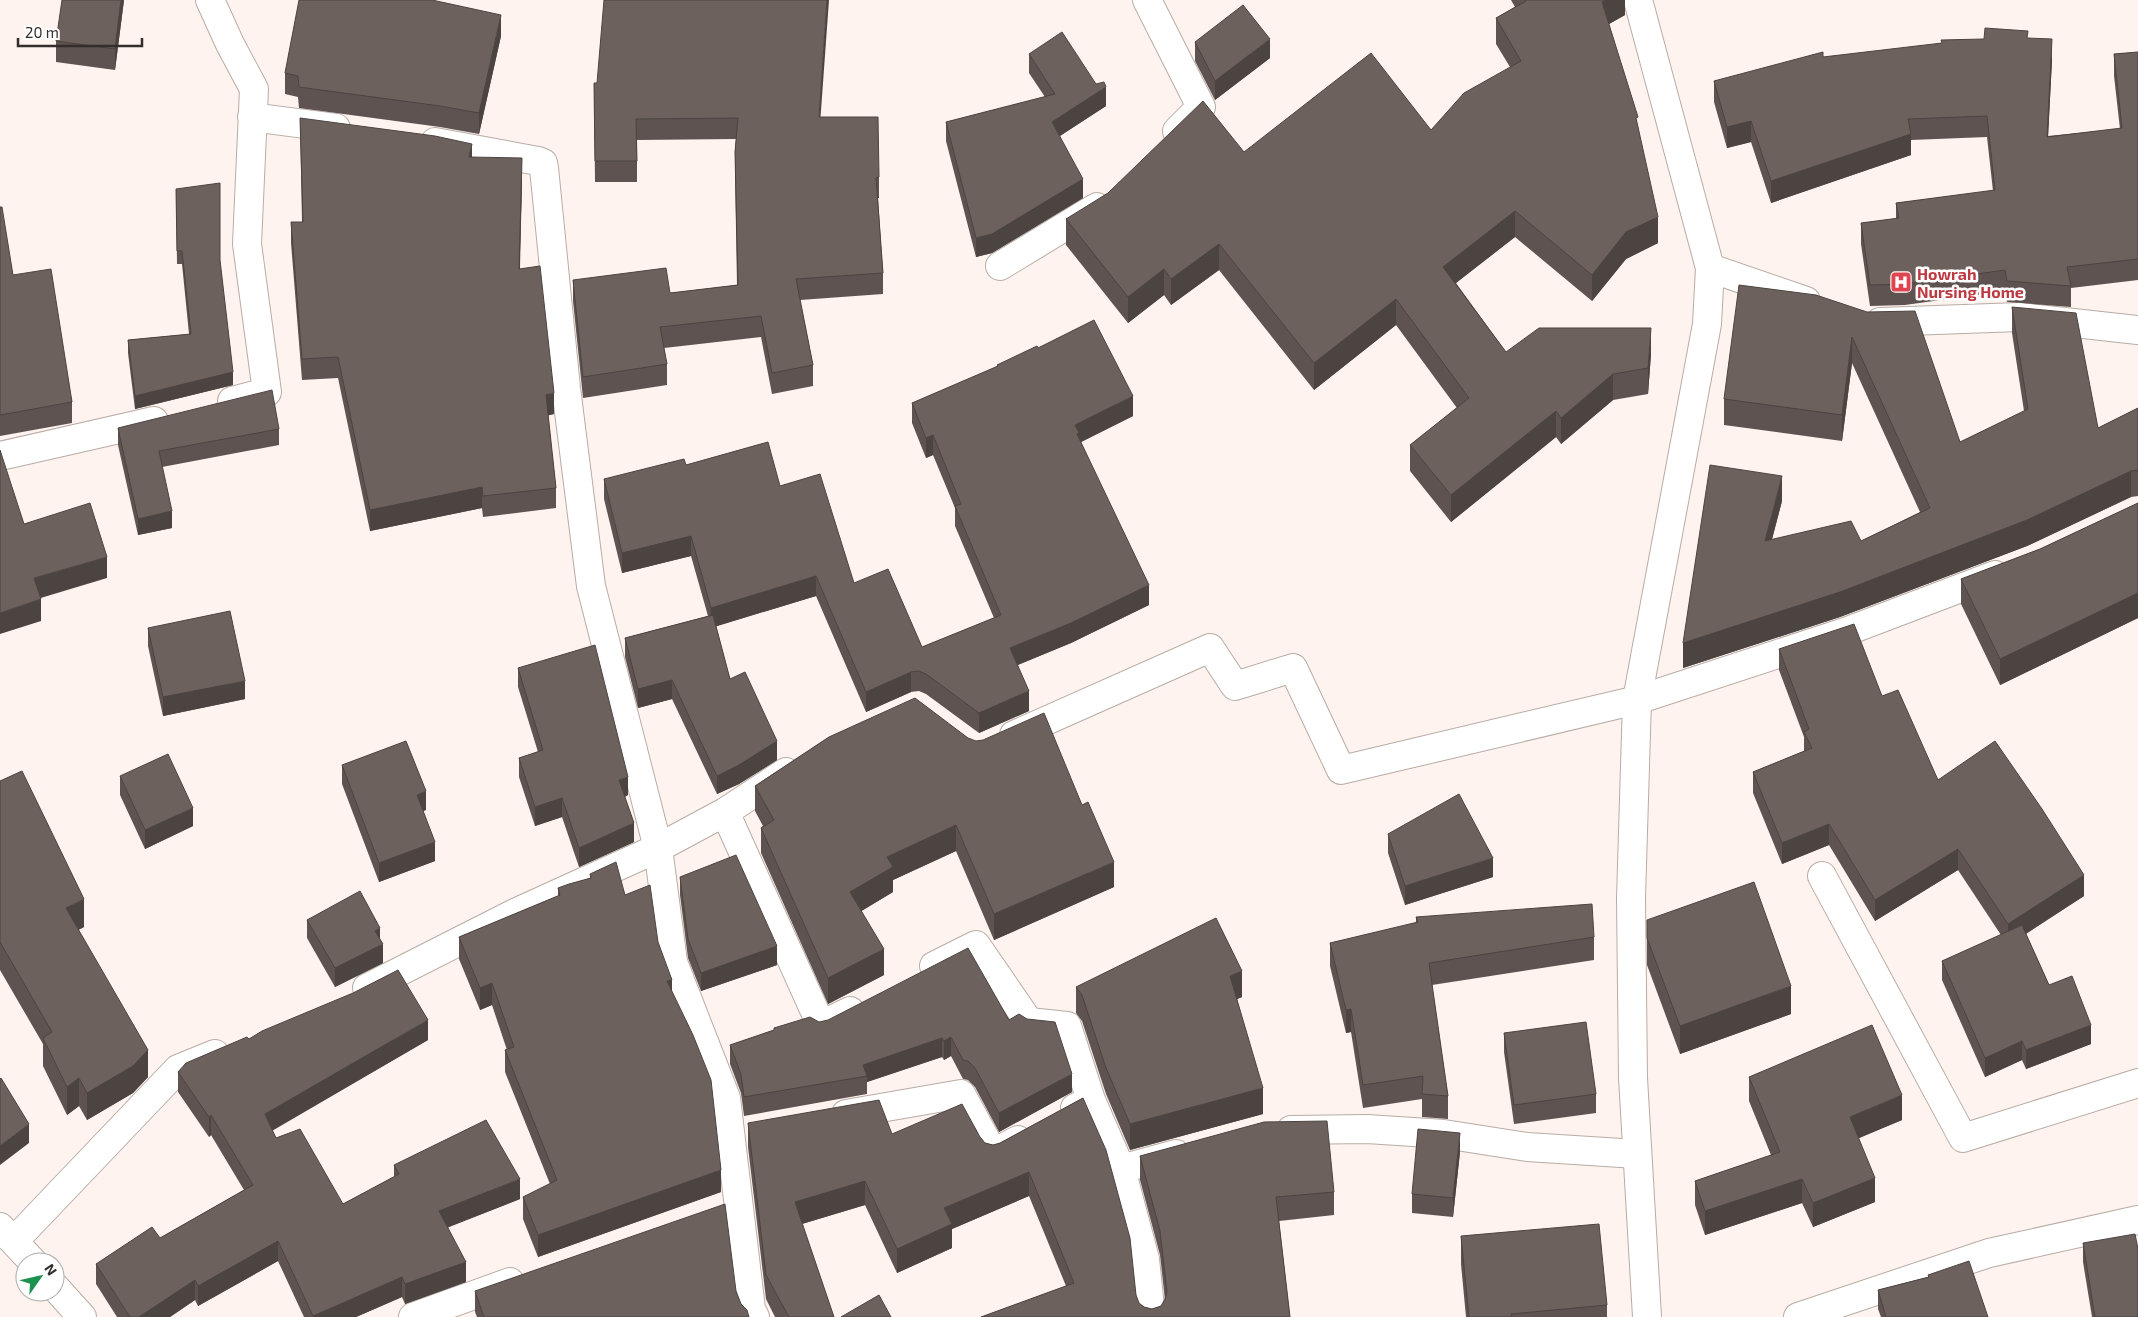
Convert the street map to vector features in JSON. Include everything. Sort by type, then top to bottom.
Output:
[{"type":"street","points":[[210,0],[230,44],[254,89],[247,244],[268,392],[211,407]]},
{"type":"street","points":[[1147,0],[1201,107],[1159,148]]},
{"type":"street","points":[[1638,0],[1710,268],[1707,324],[1637,700],[1631,898],[1632,1078],[1647,1317]]},
{"type":"street","points":[[252,117],[360,132]]},
{"type":"street","points":[[409,138],[543,163],[566,388],[591,586],[658,848],[673,962],[726,1098],[751,1309],[755,1317]]},
{"type":"street","points":[[1000,266],[1097,208],[1118,188]]},
{"type":"street","points":[[1710,268],[1830,310]]},
{"type":"street","points":[[1858,319],[1867,322],[2020,317],[2138,330]]},
{"type":"street","points":[[0,456],[182,414]]},
{"type":"street","points":[[995,743],[1210,648],[1236,686],[1293,668],[1341,770],[1637,700],[1845,632],[2015,567]]},
{"type":"street","points":[[347,999],[515,913],[658,848],[725,812],[805,760]]},
{"type":"street","points":[[725,812],[821,1025],[873,998]]},
{"type":"street","points":[[1822,876],[1963,1138],[2138,1083]]},
{"type":"street","points":[[916,976],[976,945],[1029,1022],[1067,1026],[1091,1100],[1121,1169],[1146,1259],[1151,1317]]},
{"type":"street","points":[[24,1252],[7,1234],[178,1069],[240,1043]]},
{"type":"street","points":[[826,1117],[961,1094],[993,1153],[1091,1100]]},
{"type":"street","points":[[730,1134],[759,1129]]},
{"type":"street","points":[[1262,1130],[1367,1129],[1444,1134],[1527,1147],[1637,1154]]},
{"type":"street","points":[[1121,1169],[1196,1148]]},
{"type":"street","points":[[710,1212],[738,1203]]},
{"type":"street","points":[[1798,1317],[1989,1253],[2138,1220]]},
{"type":"street","points":[[413,1317],[533,1274]]},
{"type":"street","points":[[65,1298],[82,1317]]},
{"type":"building","points":[[62,0],[121,0],[115,49],[56,41]]},
{"type":"building","points":[[299,0],[432,0],[501,15],[479,113],[299,87],[298,76],[285,73]]},
{"type":"building","points":[[604,0],[827,0],[819,117],[878,117],[879,177],[876,178],[883,273],[796,279],[813,365],[772,373],[761,316],[660,327],[667,364],[583,377],[573,280],[666,268],[670,293],[738,285],[735,152],[738,118],[636,119],[637,161],[595,161],[594,83],[597,83]]},
{"type":"building","points":[[1526,0],[1606,0],[1602,2],[1638,117],[1636,118],[1658,217],[1626,232],[1592,275],[1515,211],[1443,267],[1506,352],[1539,328],[1651,328],[1648,368],[1613,374],[1561,418],[1556,411],[1451,495],[1410,445],[1469,398],[1396,299],[1314,363],[1219,244],[1171,279],[1164,269],[1128,297],[1066,219],[1108,193],[1203,101],[1244,152],[1371,53],[1431,130],[1464,93],[1521,61],[1496,18]]},
{"type":"building","points":[[1243,5],[1270,39],[1215,81],[1195,42]]},
{"type":"building","points":[[1985,28],[2028,31],[2027,38],[2052,39],[2047,137],[2122,128],[2114,54],[2138,52],[2138,259],[2067,267],[2071,286],[2007,281],[2005,270],[1905,284],[1870,285],[1861,223],[1899,218],[1896,203],[1995,190],[1987,116],[1908,119],[1911,134],[1771,181],[1751,121],[1727,127],[1714,81],[1823,52],[1823,57],[1942,43],[1941,40],[1984,39]]},
{"type":"building","points":[[1062,32],[1096,84],[1104,82],[1106,87],[1052,122],[1083,179],[992,234],[976,238],[946,122],[1055,94],[1029,54]]},
{"type":"building","points":[[300,118],[435,136],[472,144],[469,157],[522,158],[519,269],[540,266],[554,393],[546,395],[556,488],[483,496],[482,487],[370,510],[338,357],[302,359],[291,222],[303,222]]},
{"type":"building","points":[[220,183],[220,260],[233,372],[135,396],[128,340],[191,334],[182,251],[177,251],[176,189]]},
{"type":"building","points":[[0,207],[2,207],[13,275],[51,269],[72,402],[0,415]]},
{"type":"building","points":[[1739,285],[1816,295],[1867,312],[1915,311],[1960,442],[2028,409],[2012,307],[2076,313],[2098,428],[2138,408],[2138,470],[2131,471],[2027,520],[1840,592],[1683,643],[1710,465],[1782,476],[1765,541],[1851,521],[1861,541],[1930,508],[1852,337],[1842,415],[1724,399]]},
{"type":"building","points":[[1094,320],[1133,396],[1075,425],[1079,433],[1077,434],[1149,585],[1071,623],[1010,648],[1029,691],[979,713],[926,674],[919,671],[911,672],[866,692],[816,576],[711,608],[691,536],[622,553],[604,479],[684,459],[686,465],[768,442],[780,486],[820,474],[854,583],[888,569],[922,647],[1001,615],[955,506],[961,504],[933,435],[926,438],[912,403],[998,366],[1037,346],[1038,348]]},
{"type":"building","points":[[272,390],[279,429],[159,451],[172,511],[138,519],[118,428]]},
{"type":"building","points":[[0,450],[24,524],[90,503],[107,557],[34,578],[41,599],[0,613]]},
{"type":"building","points":[[2138,503],[2138,593],[2000,659],[1961,579],[2040,549]]},
{"type":"building","points":[[230,611],[245,681],[163,697],[148,628]]},
{"type":"building","points":[[713,615],[730,679],[745,672],[777,741],[739,765],[717,776],[672,680],[638,689],[625,638]]},
{"type":"building","points":[[1854,624],[1882,696],[1898,690],[1938,780],[1995,741],[2042,809],[2084,875],[2008,924],[1958,849],[1875,900],[1829,824],[1782,843],[1753,772],[1812,748],[1804,732],[1809,729],[1779,649]]},
{"type":"building","points":[[595,645],[628,777],[619,780],[634,823],[579,848],[562,798],[535,807],[519,758],[543,750],[518,668]]},
{"type":"building","points":[[915,698],[968,738],[976,741],[983,740],[1044,713],[1082,805],[1088,802],[1114,862],[994,914],[956,825],[887,857],[893,867],[850,892],[884,949],[828,978],[761,828],[774,820],[755,786],[829,737]]},
{"type":"building","points":[[406,741],[426,791],[417,795],[435,842],[379,863],[342,765]]},
{"type":"building","points":[[168,754],[193,808],[145,830],[120,776]]},
{"type":"building","points":[[22,771],[84,899],[66,908],[148,1050],[133,1066],[87,1093],[79,1078],[67,1087],[43,1038],[52,1032],[0,942],[0,781]]},
{"type":"building","points":[[1459,794],[1493,858],[1405,886],[1388,834]]},
{"type":"building","points":[[736,855],[777,946],[701,973],[688,939],[680,877]]},
{"type":"building","points":[[616,862],[625,895],[650,885],[658,942],[672,980],[667,981],[693,1035],[711,1080],[721,1170],[538,1235],[523,1197],[557,1180],[505,1050],[514,1047],[492,983],[480,988],[459,937],[560,895],[558,888],[591,878],[590,874]]},
{"type":"building","points":[[1754,882],[1791,986],[1680,1026],[1647,938],[1647,920]]},
{"type":"building","points":[[360,891],[380,928],[375,931],[383,944],[335,968],[307,920]]},
{"type":"building","points":[[1592,904],[1594,937],[1429,963],[1448,1096],[1422,1094],[1423,1076],[1363,1085],[1351,1009],[1346,1010],[1330,943],[1418,922],[1416,917]]},
{"type":"building","points":[[1216,918],[1242,971],[1230,976],[1263,1088],[1130,1124],[1106,1068],[1082,995],[1076,987]]},
{"type":"building","points":[[2022,925],[2049,985],[2072,976],[2091,1025],[2026,1050],[2022,1041],[1985,1058],[1942,961]]},
{"type":"building","points":[[968,948],[1009,1020],[1019,1014],[1027,1019],[1055,1022],[1072,1074],[999,1113],[975,1068],[968,1061],[963,1060],[951,1037],[944,1041],[942,1038],[863,1065],[867,1076],[744,1097],[741,1074],[730,1045],[774,1030],[774,1028],[810,1017],[819,1022],[828,1020]]},
{"type":"building","points":[[398,970],[428,1020],[265,1114],[276,1138],[300,1129],[343,1204],[399,1174],[394,1165],[486,1120],[520,1179],[439,1211],[466,1262],[405,1284],[402,1277],[313,1316],[278,1241],[198,1286],[195,1280],[139,1317],[130,1317],[96,1264],[152,1227],[160,1238],[253,1185],[211,1115],[209,1117],[178,1072],[186,1063],[247,1037],[249,1039],[262,1031],[353,993]]},
{"type":"building","points":[[1586,1022],[1596,1094],[1514,1105],[1504,1033]]},
{"type":"building","points":[[1872,1025],[1902,1095],[1850,1117],[1875,1178],[1813,1203],[1802,1179],[1705,1211],[1695,1181],[1780,1152],[1749,1077]]},
{"type":"building","points":[[0,1079],[29,1124],[0,1146]]},
{"type":"building","points":[[1083,1098],[1106,1150],[1130,1238],[1136,1295],[1139,1303],[1144,1307],[1152,1309],[1161,1306],[1167,1292],[1160,1231],[1140,1156],[1264,1122],[1327,1121],[1334,1192],[1276,1197],[1290,1317],[981,1317],[1074,1283],[1029,1172],[944,1208],[952,1224],[897,1249],[865,1181],[795,1202],[834,1317],[789,1317],[766,1275],[748,1123],[879,1100],[892,1134],[962,1104],[980,1137],[985,1143],[993,1145]]},
{"type":"building","points":[[1418,1129],[1460,1133],[1453,1198],[1412,1194]]},
{"type":"building","points":[[725,1204],[736,1291],[749,1317],[484,1317],[475,1291]]},
{"type":"building","points":[[1599,1224],[1607,1305],[1511,1314],[1511,1317],[1469,1317],[1461,1236]]},
{"type":"building","points":[[2135,1234],[2138,1249],[2138,1317],[2095,1317],[2083,1243]]},
{"type":"building","points":[[1969,1261],[1988,1317],[1886,1317],[1878,1290],[1929,1277],[1928,1275]]},
{"type":"building","points":[[879,1295],[891,1317],[841,1317]]},
{"type":"place","name":"Howrah Nursing Home","points":[[1901,282]]}]
